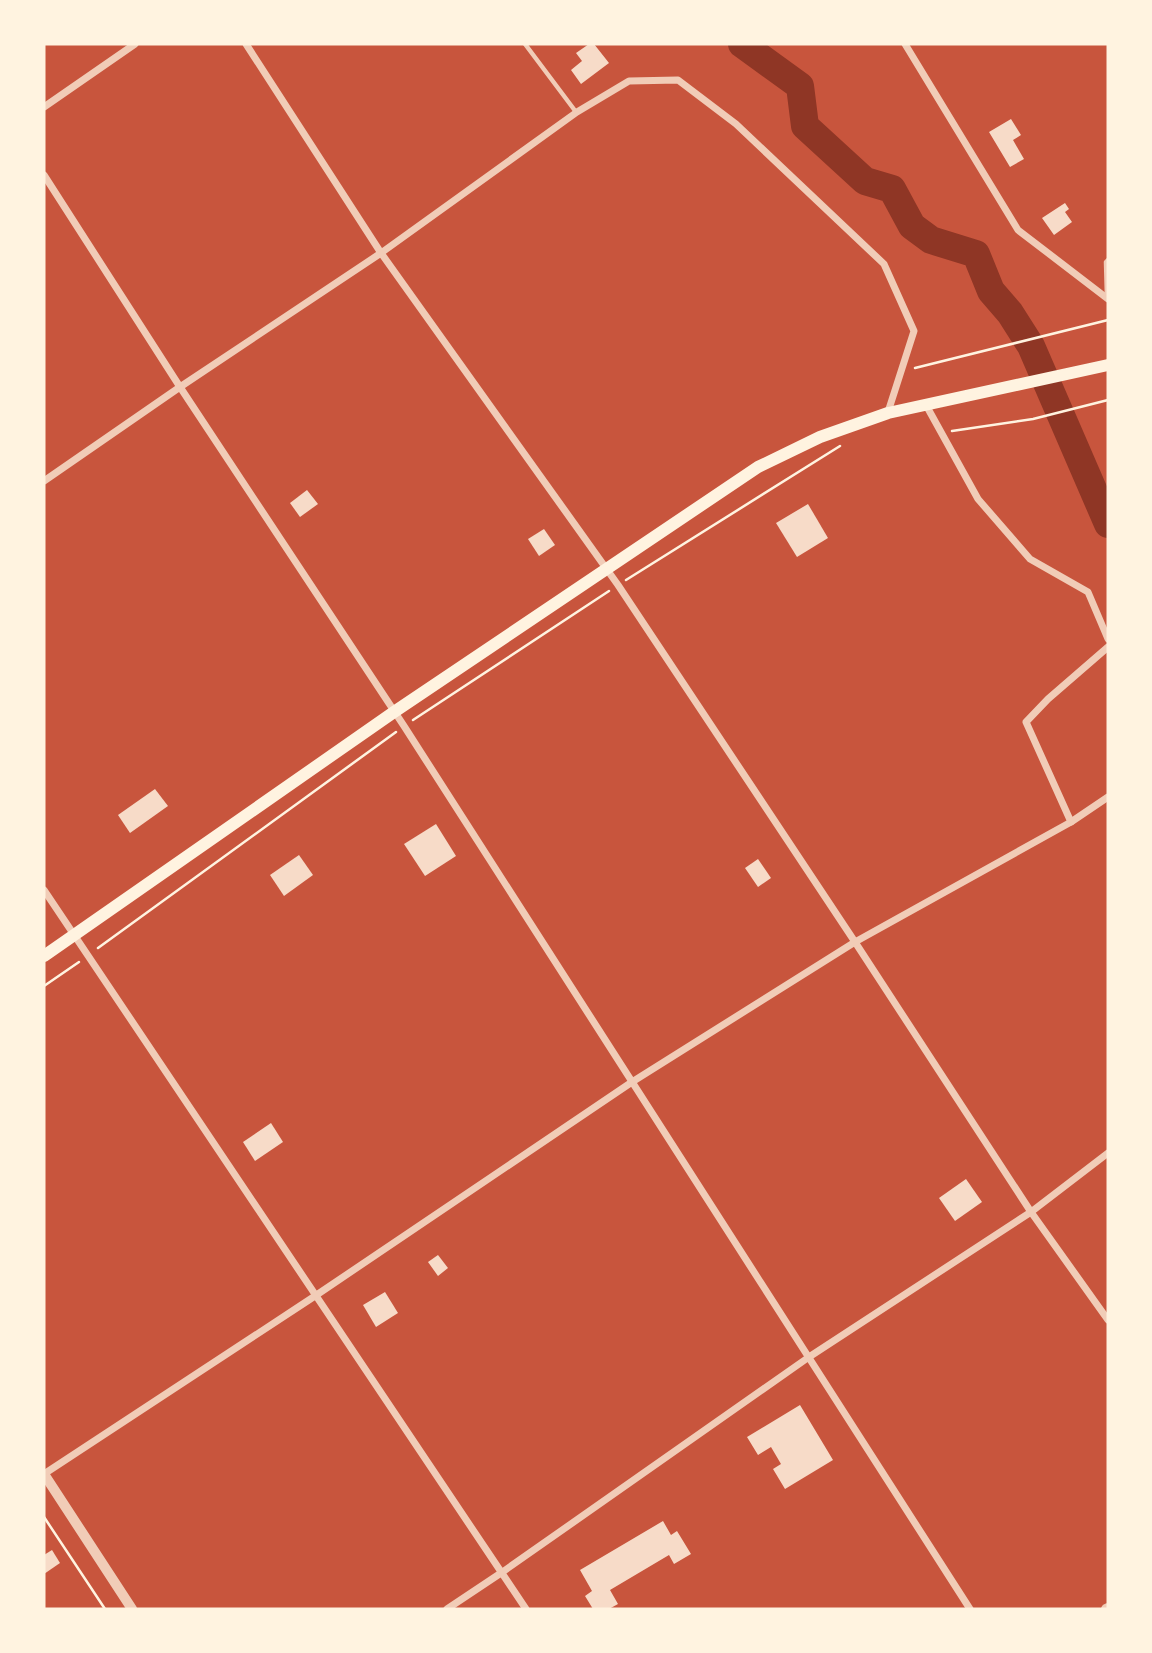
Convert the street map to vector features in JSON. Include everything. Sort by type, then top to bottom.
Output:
[{"type":"main road","points":[[44,956],[394,712],[758,467],[820,437],[887,413],[1108,365]]},
{"type":"street","points":[[44,107],[135,44]]},
{"type":"street","points":[[246,44],[381,253],[618,585],[1031,1212],[1108,1320]]},
{"type":"street","points":[[905,44],[1018,230],[1108,299]]},
{"type":"street","points":[[44,481],[381,253],[576,113],[629,81],[678,79],[736,124],[884,264],[914,331],[887,413]]},
{"type":"street","points":[[44,175],[180,387],[404,726],[970,1609]]},
{"type":"street","points":[[926,405],[978,499],[1030,559],[1088,592],[1108,639]]},
{"type":"street","points":[[1072,822],[1026,722],[1048,699],[1108,647]]},
{"type":"street","points":[[132,1609],[44,1474],[315,1296],[632,1082],[855,942],[1072,822],[1108,797]]},
{"type":"street","points":[[44,890],[526,1609]]},
{"type":"street","points":[[447,1609],[809,1357],[1031,1212],[1108,1153]]},
{"type":"lane","points":[[525,44],[576,113]]},
{"type":"lane","points":[[1108,260],[1108,299]]},
{"type":"path","points":[[900,374],[1108,320]]},
{"type":"path","points":[[950,432],[1033,419],[1108,400]]},
{"type":"path","points":[[44,986],[404,726],[618,585],[847,442]]},
{"type":"path","points":[[44,1517],[105,1609]]},
{"type":"building","points":[[589,44],[594,44],[609,63],[581,84],[571,70],[582,61],[576,53]]},
{"type":"building","points":[[1011,119],[1021,135],[1013,140],[1024,159],[1010,167],[989,132]]},
{"type":"building","points":[[1065,203],[1069,209],[1065,212],[1072,222],[1054,235],[1042,218]]},
{"type":"building","points":[[307,490],[318,504],[300,517],[290,503]]},
{"type":"building","points":[[808,504],[828,538],[797,557],[776,523]]},
{"type":"building","points":[[544,529],[555,545],[539,556],[528,539]]},
{"type":"building","points":[[155,789],[168,806],[130,833],[118,815]]},
{"type":"building","points":[[436,824],[456,856],[425,876],[404,844]]},
{"type":"building","points":[[299,855],[313,875],[284,896],[270,875]]},
{"type":"building","points":[[758,859],[771,878],[758,887],[745,868]]},
{"type":"building","points":[[271,1123],[283,1142],[255,1161],[243,1142]]},
{"type":"building","points":[[966,1179],[982,1202],[955,1221],[939,1198]]},
{"type":"building","points":[[438,1255],[448,1268],[438,1276],[428,1262]]},
{"type":"building","points":[[385,1292],[398,1313],[376,1327],[363,1305]]},
{"type":"building","points":[[800,1405],[833,1460],[785,1489],[773,1469],[781,1464],[771,1447],[758,1455],[747,1437]]},
{"type":"building","points":[[663,1521],[671,1535],[677,1531],[691,1554],[674,1564],[669,1555],[610,1590],[618,1604],[609,1609],[593,1609],[585,1596],[592,1591],[580,1570]]},
{"type":"building","points":[[52,1550],[60,1563],[44,1574],[44,1555]]},
{"type":"waterway","points":[[742,44],[800,86],[805,126],[865,181],[892,189],[912,226],[931,240],[976,254],[991,291],[1010,313],[1031,346],[1108,524]]}]
